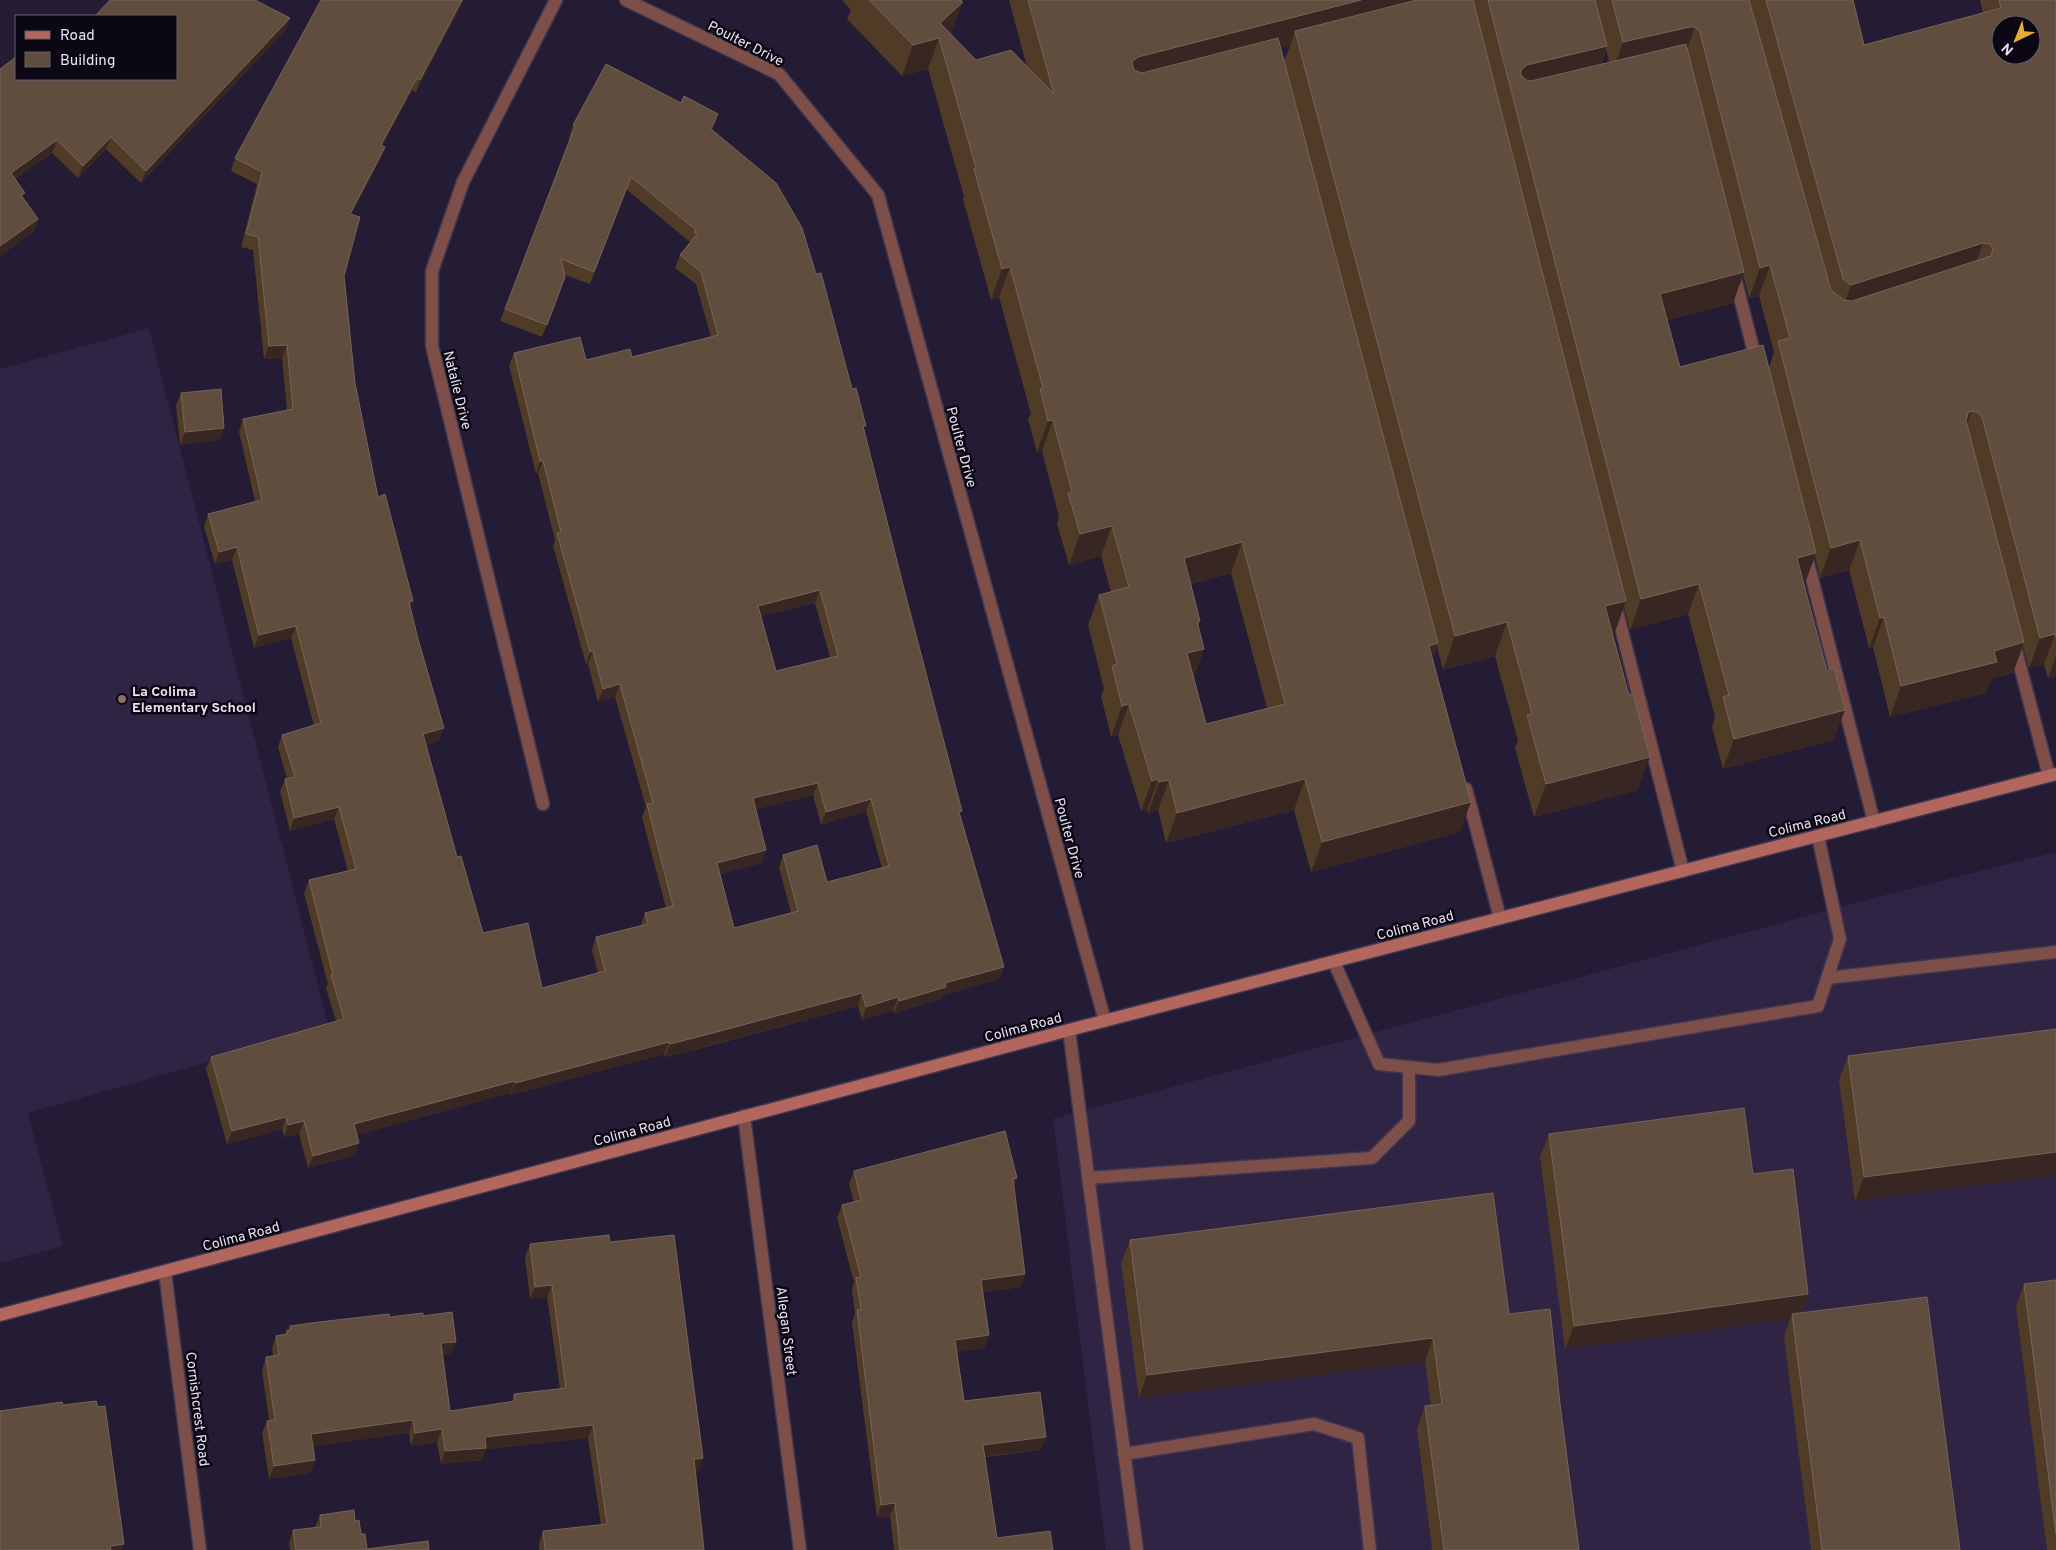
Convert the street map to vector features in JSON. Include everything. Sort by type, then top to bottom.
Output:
[{"type":"main road","name":"Colima Road","points":[[0,1315],[1068,1030],[2053,775]]},
{"type":"street","name":"Natalie Drive","points":[[543,804],[432,346],[432,271],[463,182],[556,0]]},
{"type":"street","name":"Poulter Drive","points":[[626,0],[779,74],[878,195],[1105,1021]]},
{"type":"street","points":[[1730,259],[1760,375]]},
{"type":"street","points":[[1802,540],[1874,822]]},
{"type":"street","points":[[1613,595],[1683,871]]},
{"type":"street","points":[[2010,629],[2053,775]]},
{"type":"street","points":[[1462,774],[1500,918]]},
{"type":"street","points":[[1334,962],[1379,1064],[1438,1070],[1818,1006],[1840,939],[1818,836]]},
{"type":"street","points":[[1827,978],[2056,952]]},
{"type":"street","points":[[1068,1030],[1137,1550]]},
{"type":"street","points":[[1088,1178],[1372,1158],[1409,1121],[1409,1067]]},
{"type":"street","name":"Allegan Street","points":[[744,1116],[800,1550]]},
{"type":"street","name":"Cornishcrest Road","points":[[165,1272],[200,1550]]},
{"type":"street","points":[[1124,1454],[1314,1424],[1358,1438],[1370,1550]]},
{"type":"shaded area","name":"La Colima Elementary School","points":[[149,328],[329,1028],[28,1113],[63,1246],[0,1263],[0,369]]},
{"type":"shaded area","points":[[2056,852],[2056,1550],[1106,1550],[1053,1119],[1885,895]]},
{"type":"building","points":[[110,0],[255,0],[290,18],[146,171],[111,137],[83,166],[57,140],[11,173],[25,193],[21,195],[38,219],[0,246],[0,69],[15,58],[15,80],[178,80],[178,15],[96,15]]},
{"type":"building","points":[[321,0],[462,0],[420,80],[417,78],[381,145],[385,147],[350,214],[360,217],[344,276],[355,383],[378,497],[385,494],[413,601],[409,602],[418,639],[444,728],[423,734],[457,857],[461,856],[483,933],[528,923],[542,988],[605,971],[596,937],[648,924],[645,913],[673,906],[647,804],[653,803],[620,684],[603,689],[593,651],[590,652],[557,533],[561,532],[543,461],[540,461],[514,353],[580,337],[586,360],[630,349],[632,357],[718,335],[701,272],[680,255],[697,234],[694,232],[696,230],[631,177],[594,272],[561,259],[565,277],[547,325],[505,309],[575,126],[573,125],[606,64],[681,103],[684,96],[718,114],[711,129],[776,183],[802,228],[816,274],[821,273],[852,389],[856,388],[866,426],[863,426],[962,811],[959,812],[1004,967],[945,983],[946,987],[899,1001],[898,997],[866,1007],[862,993],[713,1033],[670,1044],[669,1042],[515,1083],[515,1081],[354,1124],[359,1143],[313,1156],[304,1121],[288,1125],[286,1117],[232,1131],[211,1057],[344,1019],[331,975],[333,975],[309,880],[356,869],[339,807],[294,818],[285,779],[295,777],[282,735],[321,723],[296,626],[259,635],[237,547],[219,552],[208,514],[262,500],[243,419],[293,409],[287,345],[269,346],[258,237],[246,234],[262,172],[235,158]],"holes":[[[820,590],[838,656],[776,671],[758,606]],[[818,783],[826,812],[871,799],[889,866],[827,882],[817,845],[783,855],[798,911],[734,928],[717,863],[766,850],[753,798]]]},
{"type":"building","points":[[869,0],[961,0],[963,2],[940,23],[976,60],[1011,50],[1054,94],[1028,0],[1361,0],[1138,57],[1132,62],[1134,70],[1142,73],[1278,38],[1438,643],[1429,646],[1471,802],[1322,842],[1305,779],[1177,813],[1169,780],[1159,782],[1158,779],[1152,781],[1129,704],[1122,706],[1112,666],[1117,664],[1099,595],[1129,587],[1112,526],[1080,534],[1068,493],[1072,492],[1053,420],[1048,421],[1040,389],[1043,388],[1010,267],[1002,269],[939,38],[913,45]],"holes":[[[1242,542],[1285,704],[1206,724],[1187,653],[1204,649],[1197,621],[1200,621],[1184,558]]]},
{"type":"building","points":[[1417,0],[1473,0],[1626,601],[1605,606],[1629,695],[1633,694],[1650,757],[1546,784],[1527,715],[1532,714],[1507,622],[1455,636],[1295,31]]},
{"type":"building","points":[[1488,0],[1595,0],[1607,46],[1527,65],[1521,70],[1521,75],[1526,80],[1531,81],[1686,44],[1744,272],[1660,294],[1680,367],[1763,345],[1816,553],[1797,558],[1827,671],[1834,668],[1845,710],[1734,739],[1723,697],[1729,695],[1699,584],[1641,599]]},
{"type":"building","points":[[1612,0],[1749,0],[1831,290],[1844,300],[1852,301],[1991,256],[1993,249],[1990,244],[1983,243],[1851,285],[1843,279],[1766,0],[1853,0],[1864,45],[2001,8],[1999,0],[2056,0],[2056,637],[2055,634],[2040,638],[1982,417],[1979,413],[1972,411],[1968,413],[1966,421],[2024,642],[1994,651],[1997,662],[1901,686],[1884,617],[1880,618],[1860,540],[1831,548],[1778,341],[1790,338],[1770,265],[1760,268],[1700,32],[1695,27],[1623,42]]},
{"type":"building","points":[[221,389],[224,428],[185,432],[181,393]]},
{"type":"building","points":[[2056,1029],[2056,1152],[1864,1177],[1848,1056]]},
{"type":"building","points":[[1744,1108],[1753,1174],[1793,1169],[1808,1294],[1574,1326],[1549,1134]]},
{"type":"building","points":[[1005,1131],[1017,1178],[1013,1179],[1025,1274],[981,1280],[989,1335],[955,1340],[964,1401],[1040,1392],[1046,1437],[983,1445],[997,1538],[1050,1531],[1053,1550],[900,1550],[895,1503],[881,1505],[857,1310],[861,1309],[856,1278],[861,1277],[842,1205],[861,1200],[854,1171]]},
{"type":"building","points":[[1493,1193],[1509,1314],[1550,1309],[1579,1550],[1444,1550],[1425,1406],[1442,1404],[1433,1338],[1147,1375],[1130,1240]]},
{"type":"building","points":[[609,1235],[610,1242],[674,1235],[703,1458],[694,1459],[704,1550],[545,1550],[543,1531],[607,1524],[593,1425],[485,1437],[486,1448],[445,1451],[442,1429],[415,1433],[413,1420],[311,1434],[315,1460],[274,1466],[267,1421],[275,1420],[266,1357],[279,1355],[276,1336],[287,1334],[290,1326],[389,1314],[390,1317],[423,1313],[423,1316],[452,1312],[456,1342],[441,1343],[450,1411],[515,1401],[514,1394],[566,1388],[552,1285],[535,1287],[530,1244]]},
{"type":"building","points":[[2056,1280],[2056,1534],[2024,1284]]},
{"type":"building","points":[[1927,1297],[1960,1550],[1822,1550],[1792,1314]]},
{"type":"building","points":[[96,1401],[98,1407],[105,1406],[124,1544],[110,1546],[111,1550],[0,1550],[0,1411],[62,1402],[63,1405]]},
{"type":"building","points":[[354,1510],[355,1521],[359,1520],[361,1534],[365,1534],[367,1549],[428,1541],[429,1550],[296,1550],[293,1530],[321,1527],[320,1515]]},
{"type":"place","name":"La Colima Elementary School","points":[[122,699]]}]
